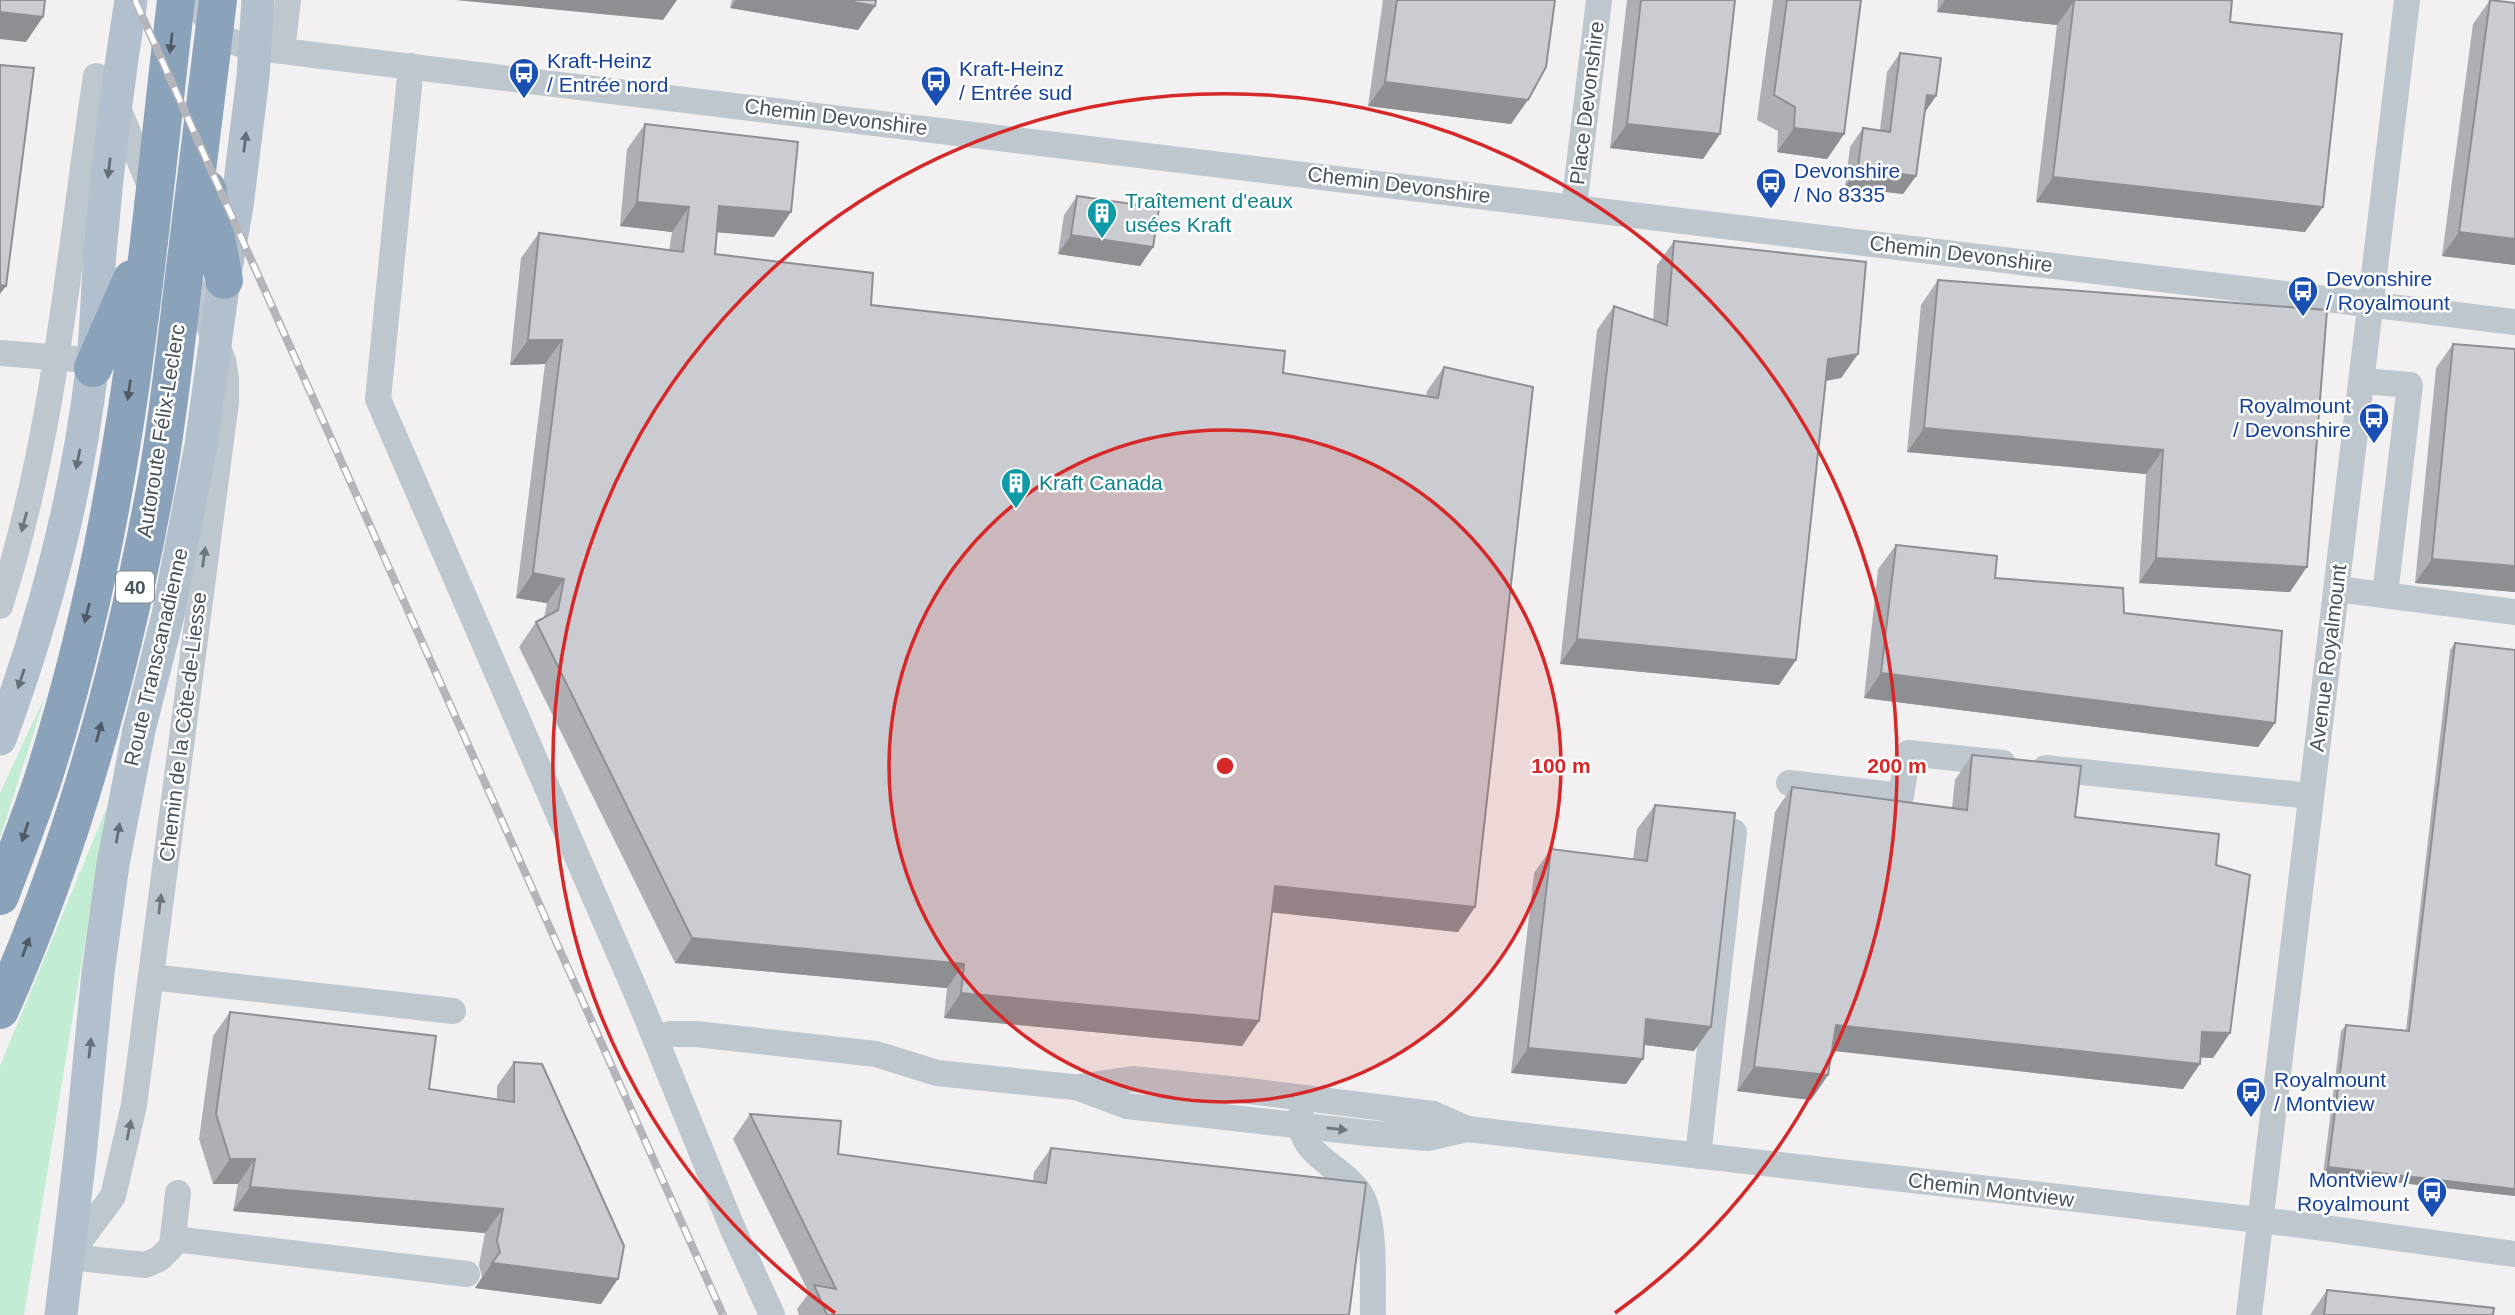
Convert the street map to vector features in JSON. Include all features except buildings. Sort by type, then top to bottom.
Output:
[{"type":"highway","name":"Autoroute Félix-Leclerc","points":[[0,896],[22,841],[45,770],[92,594],[126,416],[176,0]]},
{"type":"highway","name":"Autoroute Félix-Leclerc","points":[[0,1010],[63,848],[120,655],[152,505],[169,406],[218,0]]},
{"type":"highway","points":[[200,148],[224,280]]},
{"type":"highway","points":[[75,364],[147,249]]},
{"type":"main road","points":[[0,739],[36,630],[79,452],[75,364],[100,243],[131,0]]},
{"type":"main road","name":"Route Transcanadienne","points":[[61,1315],[98,974],[121,818],[139,730],[168,615],[196,475],[237,206],[253,77],[258,0]]},
{"type":"street","name":"Chemin Devonshire","points":[[197,0],[206,19],[215,31],[225,38],[282,51],[2515,322]]},
{"type":"street","points":[[282,51],[288,0]]},
{"type":"street","name":"Place Devonshire","points":[[1574,207],[1599,0]]},
{"type":"street","name":"Avenue Royalmount","points":[[2249,1315],[2407,0]]},
{"type":"street","points":[[411,66],[378,399],[772,1315]]},
{"type":"street","points":[[0,606],[34,484],[75,364],[103,106],[96,76]]},
{"type":"street","name":"Chemin de la Côte-de-Liesse","points":[[68,1258],[113,1196],[134,1105],[226,402],[226,378],[220,352],[103,106]]},
{"type":"street","points":[[75,364],[78,359],[117,350],[161,352],[205,372],[226,402]]},
{"type":"street","points":[[0,353],[75,364]]},
{"type":"street","points":[[2362,381],[2410,386],[2385,594]]},
{"type":"street","points":[[2337,589],[2515,611]]},
{"type":"street","points":[[1789,783],[1901,796],[1908,753],[2311,796]]},
{"type":"street","points":[[1698,1156],[1734,832]]},
{"type":"street","points":[[151,977],[453,1011]]},
{"type":"street","name":"Chemin Montview","points":[[655,1038],[670,1034],[688,1034],[876,1054],[937,1073],[1078,1087],[1132,1079],[1301,1111],[1433,1115],[1467,1129],[2260,1220],[2515,1254]]},
{"type":"street","points":[[1301,1111],[1302,1138],[1357,1189],[1366,1205],[1370,1230],[1373,1315]]},
{"type":"street","points":[[68,1258],[145,1265],[159,1259],[172,1247],[178,1193]]},
{"type":"street","points":[[174,1239],[467,1274]]},
{"type":"green space","points":[[46,694],[0,838],[0,793]]},
{"type":"green space","points":[[107,807],[24,1315],[0,1315],[0,1066]]},
{"type":"railway","points":[[135,0],[723,1315]]},
{"type":"place","name":"Kraft-Heinz / Entrée nord","points":[[524,100]]},
{"type":"place","name":"Kraft-Heinz / Entrée sud","points":[[936,108]]},
{"type":"place","name":"Devonshire / No 8335","points":[[1771,210]]},
{"type":"place","name":"Traîtement d'eaux usées Kraft","points":[[1102,240]]},
{"type":"place","name":"Devonshire / Royalmount","points":[[2303,318]]},
{"type":"place","name":"Royalmount / Devonshire","points":[[2374,445]]},
{"type":"place","name":"Kraft Canada","points":[[1016,510]]},
{"type":"place","name":"Royalmount / Montview","points":[[2251,1119]]},
{"type":"place","name":"Montview / Royalmount","points":[[2432,1219]]}]
